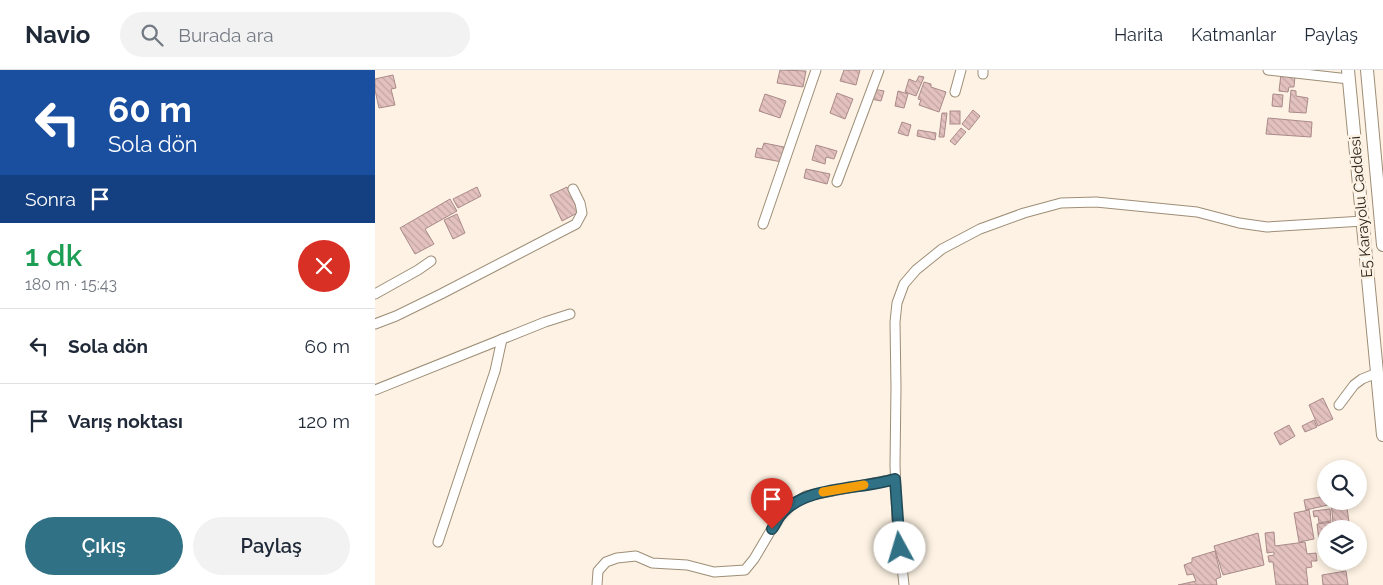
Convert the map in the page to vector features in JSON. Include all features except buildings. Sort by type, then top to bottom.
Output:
[{"type":"highway","name":"E5 Karayolu Caddesi","points":[[1367,70],[1383,245]]},
{"type":"highway","name":"E5 Karayolu Caddesi","points":[[1348,75],[1383,434]]},
{"type":"street","points":[[763,224],[816,70]]},
{"type":"street","points":[[837,182],[879,70]]},
{"type":"street","points":[[955,92],[961,70]]},
{"type":"street","points":[[1268,70],[1348,75]]},
{"type":"street","points":[[375,324],[441,294],[576,224],[582,214],[580,203],[573,189]]},
{"type":"street","points":[[904,585],[895,479],[895,322],[897,303],[904,284],[916,270],[941,249],[980,229],[1024,213],[1061,203],[1096,202],[1197,212],[1239,223],[1267,227],[1363,221]]},
{"type":"street","points":[[375,294],[431,261]]},
{"type":"street","points":[[375,390],[545,322],[570,314]]},
{"type":"street","points":[[438,542],[495,371],[502,339]]},
{"type":"street","points":[[1339,405],[1353,385],[1377,373]]},
{"type":"street","points":[[597,585],[599,571],[606,562],[617,558],[636,556],[652,563],[687,565],[714,572],[745,570],[780,515],[806,496],[895,479]]},
{"type":"slow traffic","points":[[823,492],[864,485]]},
{"type":"route","points":[[772,529],[780,515],[791,505],[806,496],[895,479],[900,548]]}]
